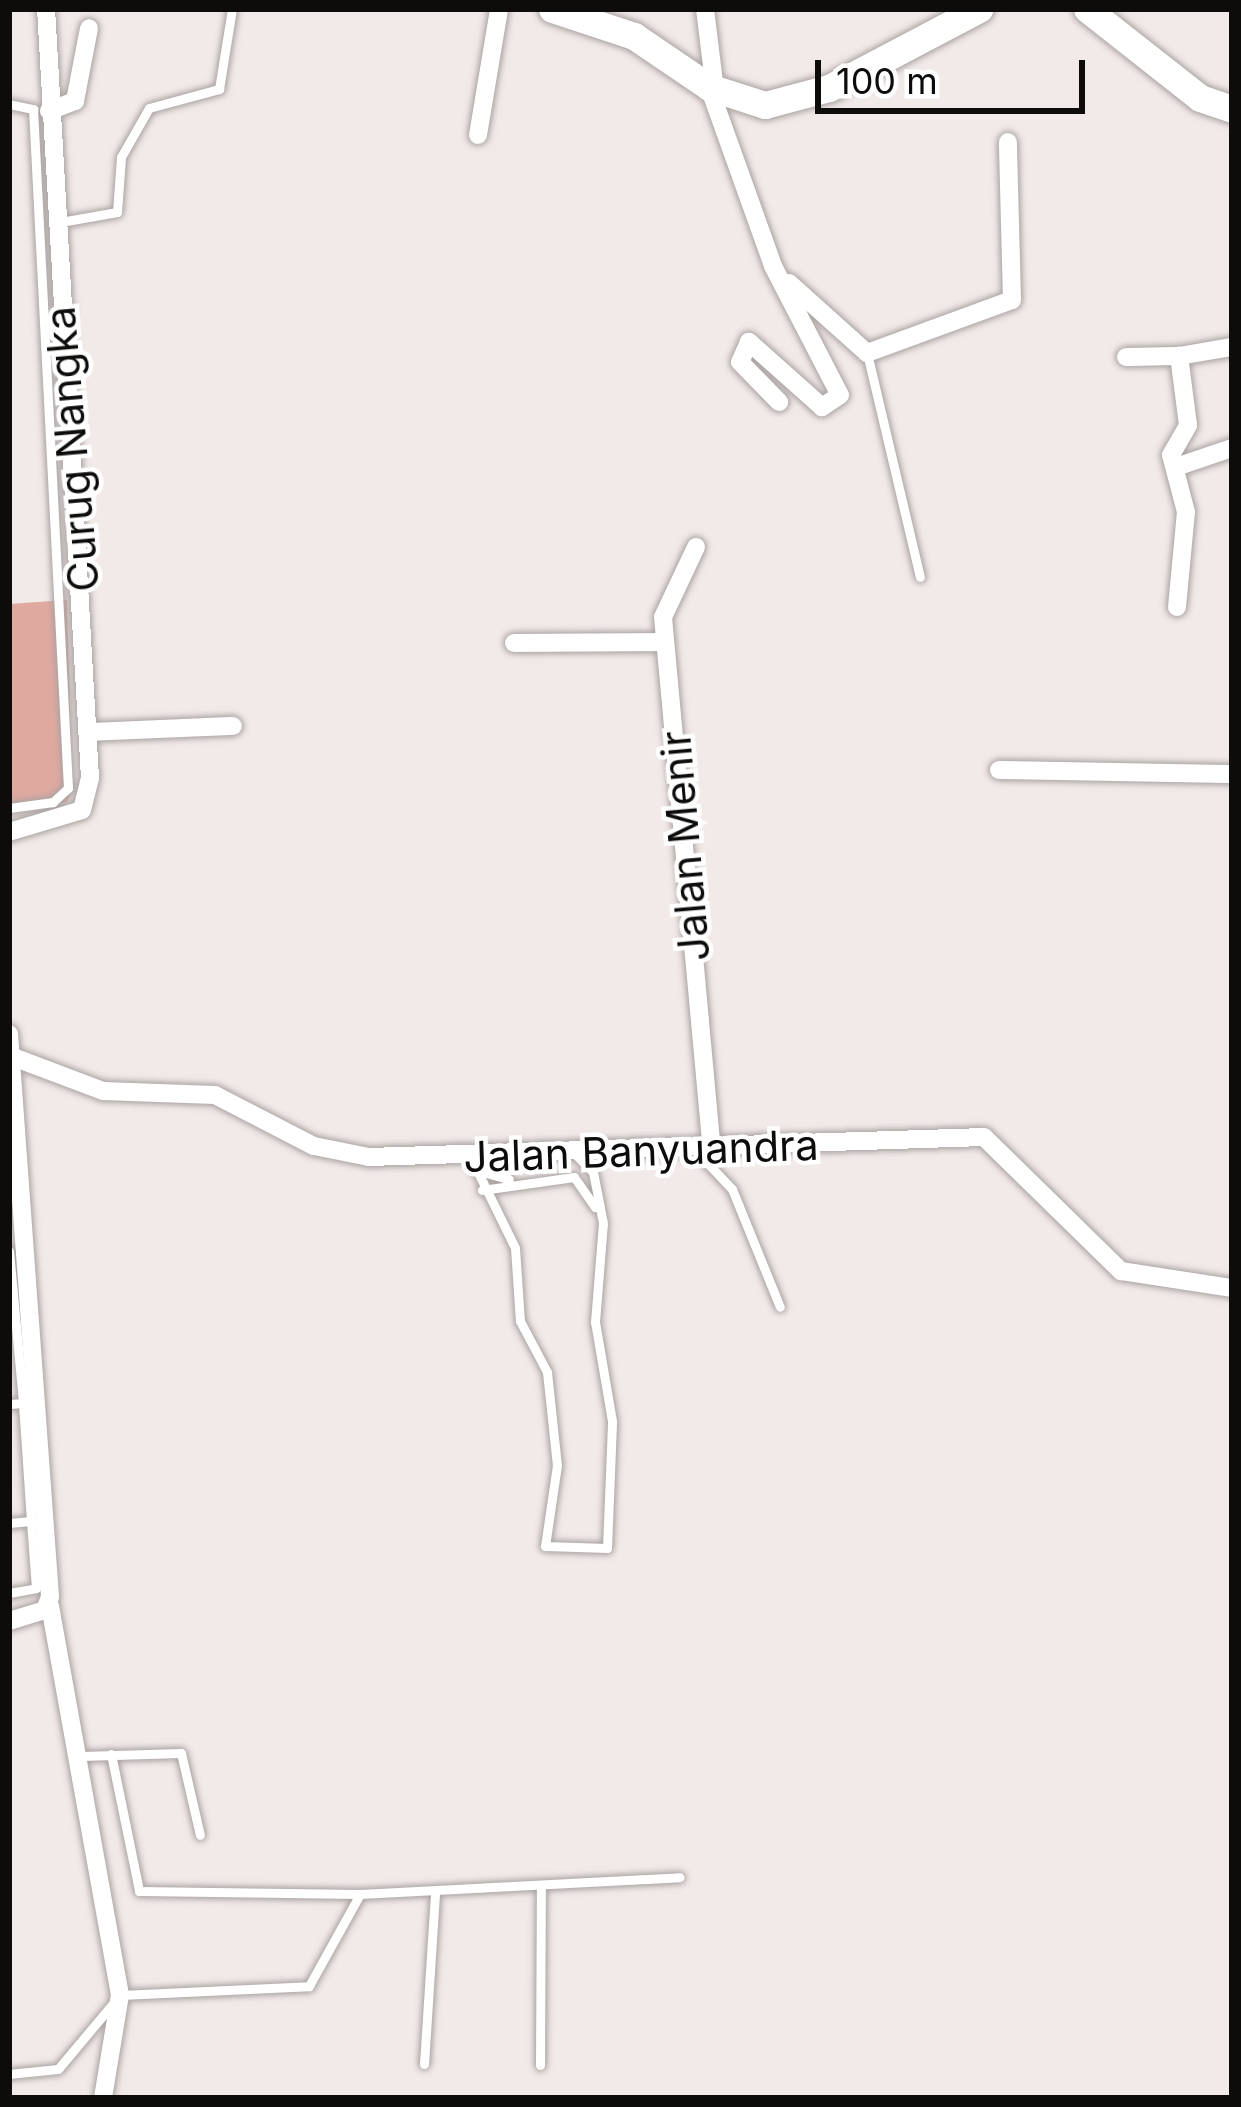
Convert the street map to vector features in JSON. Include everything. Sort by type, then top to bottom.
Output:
[{"type":"main road","points":[[552,9],[634,36],[712,89],[792,102],[979,9]]},
{"type":"main road","points":[[1087,9],[1200,98],[1232,109]]},
{"type":"street","name":"Curug Nangka","points":[[9,832],[87,806],[88,732],[46,9]]},
{"type":"street","points":[[478,135],[499,9]]},
{"type":"street","points":[[705,9],[712,89],[773,266],[841,399],[822,407],[749,343],[740,362],[778,402]]},
{"type":"street","points":[[49,111],[75,101],[89,28]]},
{"type":"street","points":[[773,266],[867,352],[1016,297],[1007,142]]},
{"type":"street","points":[[1126,357],[1179,356],[1232,347]]},
{"type":"street","points":[[1178,607],[1186,530],[1171,451],[1188,425],[1179,356]]},
{"type":"street","points":[[1176,466],[1232,448]]},
{"type":"street","name":"Jalan Menir","points":[[696,547],[664,612],[704,1152]]},
{"type":"street","points":[[514,643],[665,642]]},
{"type":"street","points":[[88,732],[232,726]]},
{"type":"street","points":[[999,770],[1232,775]]},
{"type":"street","points":[[9,1034],[50,1606],[121,1995],[103,2098]]},
{"type":"street","name":"Jalan Banyuandra","points":[[13,1057],[104,1091],[215,1095],[330,1152],[473,1164],[574,1154],[984,1137],[1121,1271],[1232,1288]]},
{"type":"street","points":[[9,1621],[50,1606]]},
{"type":"lane","points":[[56,223],[117,212],[121,157],[149,109],[219,89],[232,9]]},
{"type":"lane","points":[[9,104],[33,110],[68,788],[53,802],[9,808]]},
{"type":"lane","points":[[867,352],[920,578]]},
{"type":"lane","points":[[704,1152],[731,1190],[780,1306]]},
{"type":"lane","points":[[473,1164],[515,1248],[520,1321],[547,1372],[557,1465],[545,1546],[607,1548],[612,1421],[595,1322],[603,1223],[593,1172],[574,1154]]},
{"type":"lane","points":[[473,1164],[509,1179]]},
{"type":"lane","points":[[482,1190],[509,1179],[574,1177],[603,1223]]},
{"type":"lane","points":[[9,1251],[35,1588],[9,1593]]},
{"type":"lane","points":[[9,1404],[23,1403]]},
{"type":"lane","points":[[9,1523],[31,1521]]},
{"type":"lane","points":[[80,1756],[181,1753],[200,1835]]},
{"type":"lane","points":[[111,1754],[139,1892],[435,1892],[680,1877]]},
{"type":"lane","points":[[540,2065],[541,1887]]},
{"type":"lane","points":[[424,2064],[435,1892]]},
{"type":"lane","points":[[9,2074],[58,2068],[121,1995],[308,1986],[360,1894]]},
{"type":"shaded area","points":[[67,600],[72,790],[67,802],[9,810],[9,604]]}]
